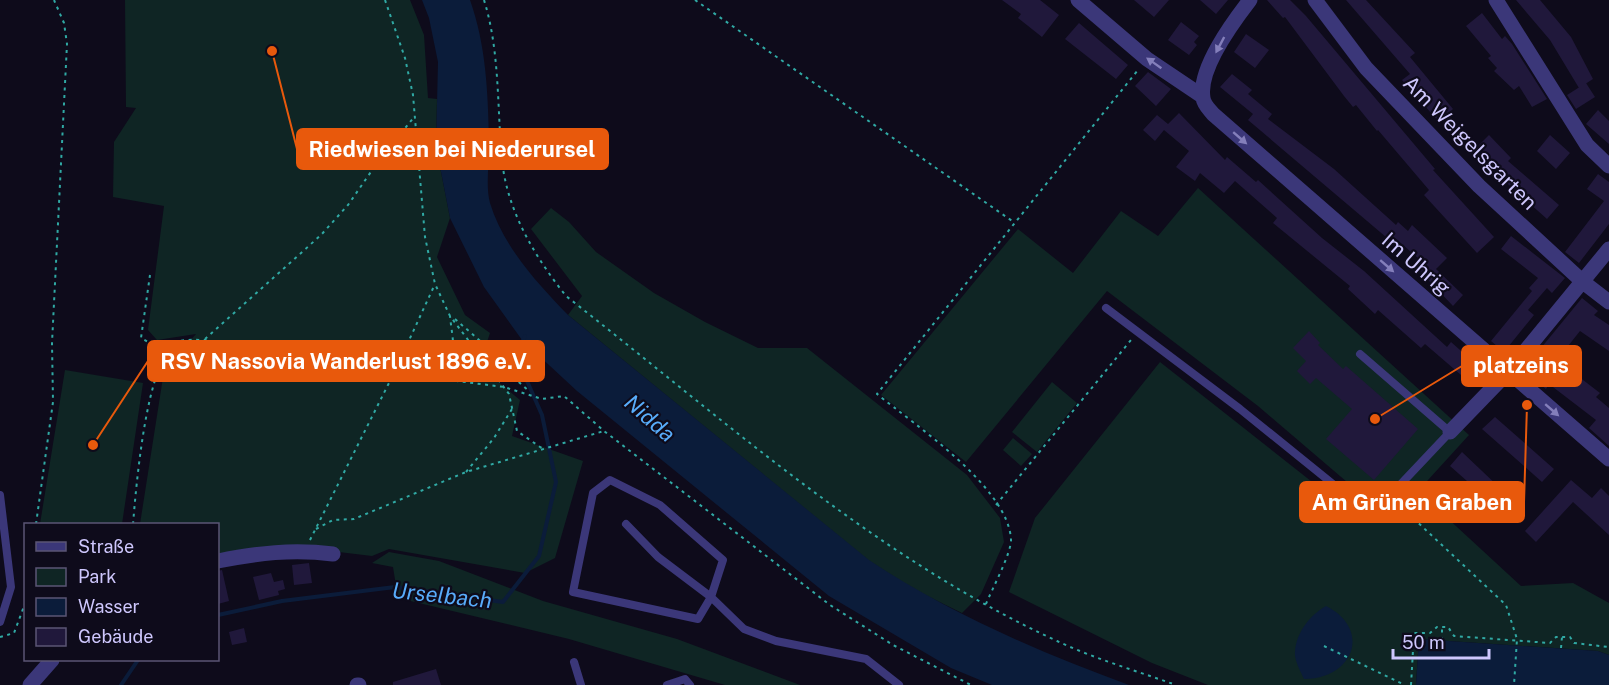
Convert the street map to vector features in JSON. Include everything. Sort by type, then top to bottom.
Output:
[{"type":"street","name":"Im Uhrig","points":[[1078,0],[1147,59],[1202,96],[1204,103],[1213,114],[1609,459]]},
{"type":"street","points":[[1202,96],[1205,80],[1221,41],[1250,0]]},
{"type":"street","name":"Am Weigelsgarten","points":[[1315,0],[1366,68],[1455,161],[1583,282],[1609,302]]},
{"type":"street","points":[[1496,0],[1587,145],[1609,166]]},
{"type":"street","points":[[1450,432],[1508,372],[1609,249]]},
{"type":"street","points":[[219,561],[256,553],[304,550],[333,554]]},
{"type":"street","points":[[30,685],[51,661]]},
{"type":"lane","points":[[1106,308],[1139,330],[1348,496],[1382,504],[1450,432],[1360,354]]},
{"type":"lane","points":[[610,480],[660,505],[714,552],[723,560],[711,597],[698,619],[573,592],[593,493],[610,480]]},
{"type":"lane","points":[[0,495],[11,587],[0,622]]},
{"type":"lane","points":[[626,524],[658,557],[711,597],[744,628],[776,641],[866,659],[899,685]]},
{"type":"lane","points":[[574,662],[581,685]]},
{"type":"lane","points":[[667,685],[685,679],[690,685]]},
{"type":"path","points":[[36,523],[52,402],[52,344],[67,44],[64,23],[54,0]]},
{"type":"path","points":[[385,0],[405,58],[414,117],[425,237],[435,284],[450,316],[509,394],[517,431],[543,449]]},
{"type":"path","points":[[483,0],[491,23],[502,163],[516,217],[539,262],[566,296],[866,532],[985,604],[1059,642],[1176,685]]},
{"type":"path","points":[[695,0],[1016,223]]},
{"type":"path","points":[[985,604],[1011,542],[1008,521],[974,474],[877,394],[1147,59]]},
{"type":"path","points":[[205,340],[321,235],[348,206],[375,166],[414,117]]},
{"type":"path","points":[[150,275],[141,338],[166,352]]},
{"type":"path","points":[[435,284],[394,373],[316,529],[333,519],[354,519],[466,472],[604,431]]},
{"type":"path","points":[[437,380],[447,375],[453,366],[450,316]]},
{"type":"path","points":[[450,316],[494,352],[513,377],[532,394]]},
{"type":"path","points":[[996,505],[1139,330]]},
{"type":"path","points":[[134,523],[137,480],[152,387],[166,352],[178,341],[205,340],[437,380],[504,387],[542,399],[564,396],[604,431],[830,604],[893,645],[971,685]]},
{"type":"path","points":[[466,472],[494,438],[512,409]]},
{"type":"path","points":[[1389,496],[1506,605],[1517,639],[1514,685]]},
{"type":"path","points":[[0,636],[14,633],[24,606]]},
{"type":"path","points":[[1411,685],[1414,633],[1430,633],[1437,627],[1448,627],[1454,636],[1550,643],[1556,637],[1570,637],[1574,644],[1609,647]]},
{"type":"path","points":[[1442,627],[1442,640]]},
{"type":"path","points":[[1562,637],[1562,648]]},
{"type":"path","points":[[1324,646],[1405,685]]},
{"type":"green space","points":[[125,0],[410,0],[424,35],[428,98],[437,99],[436,146],[450,218],[437,257],[465,315],[490,333],[479,366],[520,400],[512,436],[583,461],[555,558],[525,573],[389,549],[372,556],[289,546],[219,557],[219,523],[140,523],[164,371],[196,334],[157,340],[148,330],[164,206],[113,197],[114,142],[136,108],[126,107]]},
{"type":"green space","points":[[1198,188],[1469,435],[1418,491],[1521,586],[1573,583],[1609,603],[1609,655],[1598,651],[1419,639],[1416,684],[1422,685],[1208,685],[1152,663],[1009,592],[1035,518],[1160,362],[1354,515],[1388,519],[1381,498],[1354,488],[1258,406],[1107,291],[966,462],[881,395],[1018,229],[1073,273],[1121,211],[1158,236]]},
{"type":"green space","points":[[551,208],[569,222],[596,252],[654,293],[705,322],[758,348],[807,348],[967,475],[1000,518],[1004,542],[981,594],[962,613],[913,589],[868,560],[568,315],[582,296],[531,229]]},
{"type":"green space","points":[[65,370],[143,383],[122,523],[40,523]]},
{"type":"green space","points":[[1052,382],[1077,403],[1037,452],[1012,432]]},
{"type":"green space","points":[[1013,438],[1032,454],[1021,466],[1003,450]]},
{"type":"green space","points":[[389,552],[439,561],[543,601],[677,639],[800,685],[725,685],[569,639],[398,598],[393,567],[372,563]]},
{"type":"water","name":"Nidda","points":[[422,0],[470,0],[480,34],[485,69],[490,203],[512,249],[533,277],[568,315],[869,560],[931,597],[995,630],[1129,685],[992,685],[951,668],[829,596],[577,391],[522,340],[484,287],[450,218],[436,146],[438,62],[429,18]]},
{"type":"water","points":[[1326,606],[1340,616],[1349,627],[1352,639],[1351,651],[1345,662],[1335,671],[1321,677],[1304,679],[1295,655],[1298,638],[1309,620]]},
{"type":"water","points":[[1419,639],[1598,651],[1609,655],[1609,685],[1416,685]]},
{"type":"building","points":[[1002,0],[1040,0],[1059,15],[1042,37],[1018,18],[1021,14]]},
{"type":"building","points":[[1134,0],[1169,0],[1154,17]]},
{"type":"building","points":[[1200,0],[1228,0],[1216,14]]},
{"type":"building","points":[[1267,0],[1290,0],[1306,16],[1435,169],[1433,170],[1494,237],[1477,253],[1424,195],[1429,190],[1356,105],[1353,107],[1285,17],[1283,18]]},
{"type":"building","points":[[1346,0],[1366,0],[1415,53],[1410,57],[1453,109],[1439,122],[1402,80],[1410,74]]},
{"type":"building","points":[[1516,0],[1540,0],[1571,37],[1593,79],[1579,88],[1550,40]]},
{"type":"building","points":[[1482,13],[1502,39],[1505,36],[1512,44],[1547,99],[1532,107],[1519,86],[1514,90],[1494,71],[1497,68],[1488,58],[1491,56],[1466,26]]},
{"type":"building","points":[[1181,22],[1199,36],[1194,42],[1197,45],[1189,55],[1168,40]]},
{"type":"building","points":[[1079,23],[1128,65],[1116,79],[1065,39]]},
{"type":"building","points":[[1246,34],[1269,50],[1255,68],[1234,52]]},
{"type":"building","points":[[1148,72],[1171,89],[1156,106],[1135,86]]},
{"type":"building","points":[[1232,74],[1252,90],[1248,94],[1272,114],[1268,119],[1334,169],[1396,225],[1398,222],[1408,231],[1412,225],[1447,258],[1436,269],[1463,295],[1453,306],[1413,264],[1418,258],[1396,239],[1393,243],[1248,120],[1253,114],[1220,87]]},
{"type":"building","points":[[1586,83],[1595,97],[1576,109],[1567,95]]},
{"type":"building","points":[[1598,110],[1609,121],[1609,144],[1586,124]]},
{"type":"building","points":[[1179,113],[1225,160],[1227,157],[1256,182],[1258,180],[1322,238],[1364,271],[1447,347],[1451,342],[1486,373],[1475,387],[1425,344],[1421,348],[1378,310],[1375,314],[1348,289],[1350,286],[1273,223],[1277,218],[1235,181],[1224,193],[1200,173],[1195,181],[1176,167],[1189,151],[1164,130],[1155,141],[1143,130],[1157,115],[1168,124]]},
{"type":"building","points":[[1489,135],[1511,158],[1508,161],[1559,205],[1547,219],[1472,152]]},
{"type":"building","points":[[1550,135],[1570,153],[1556,169],[1537,151]]},
{"type":"building","points":[[1598,174],[1609,182],[1609,224],[1579,263],[1565,252],[1604,201],[1587,189]]},
{"type":"building","points":[[1511,236],[1565,278],[1552,293],[1547,288],[1528,310],[1534,315],[1504,352],[1491,341],[1532,291],[1529,288],[1538,278],[1501,249]]},
{"type":"building","points":[[1582,298],[1598,311],[1594,315],[1609,325],[1609,351],[1580,331],[1557,360],[1600,393],[1596,397],[1609,408],[1609,446],[1589,428],[1596,420],[1549,384],[1546,389],[1523,370]]},
{"type":"building","points":[[1309,331],[1320,343],[1318,345],[1343,369],[1346,366],[1418,429],[1374,480],[1326,439],[1352,409],[1316,378],[1310,384],[1297,371],[1306,361],[1293,348]]},
{"type":"building","points":[[1495,417],[1554,469],[1542,482],[1482,429]]},
{"type":"building","points":[[1462,452],[1521,508],[1510,519],[1450,466]]},
{"type":"building","points":[[1571,480],[1592,498],[1601,488],[1609,496],[1609,535],[1573,502],[1536,542],[1525,531]]},
{"type":"building","points":[[309,563],[312,583],[294,585],[292,565]]},
{"type":"building","points":[[222,570],[229,601],[219,604],[219,571]]},
{"type":"building","points":[[271,573],[274,582],[283,580],[285,589],[278,591],[279,595],[259,600],[253,577]]},
{"type":"building","points":[[244,628],[247,642],[232,645],[229,632]]},
{"type":"building","points":[[436,669],[441,685],[393,685],[393,682]]},
{"type":"waterway","name":"Urselbach","points":[[219,615],[282,601],[395,587],[503,602],[539,556],[556,482],[542,415],[516,356],[525,336]]},
{"type":"waterway","name":"Urselbach","points":[[121,685],[137,661]]},
{"type":"place","name":"Riedwiesen bei Niederursel","points":[[272,51]]},
{"type":"place","name":"Am Grünen Graben","points":[[1527,405]]},
{"type":"place","name":"platzeins","points":[[1375,419]]},
{"type":"place","name":"RSV Nassovia Wanderlust 1896 e.V.","points":[[93,445]]}]
